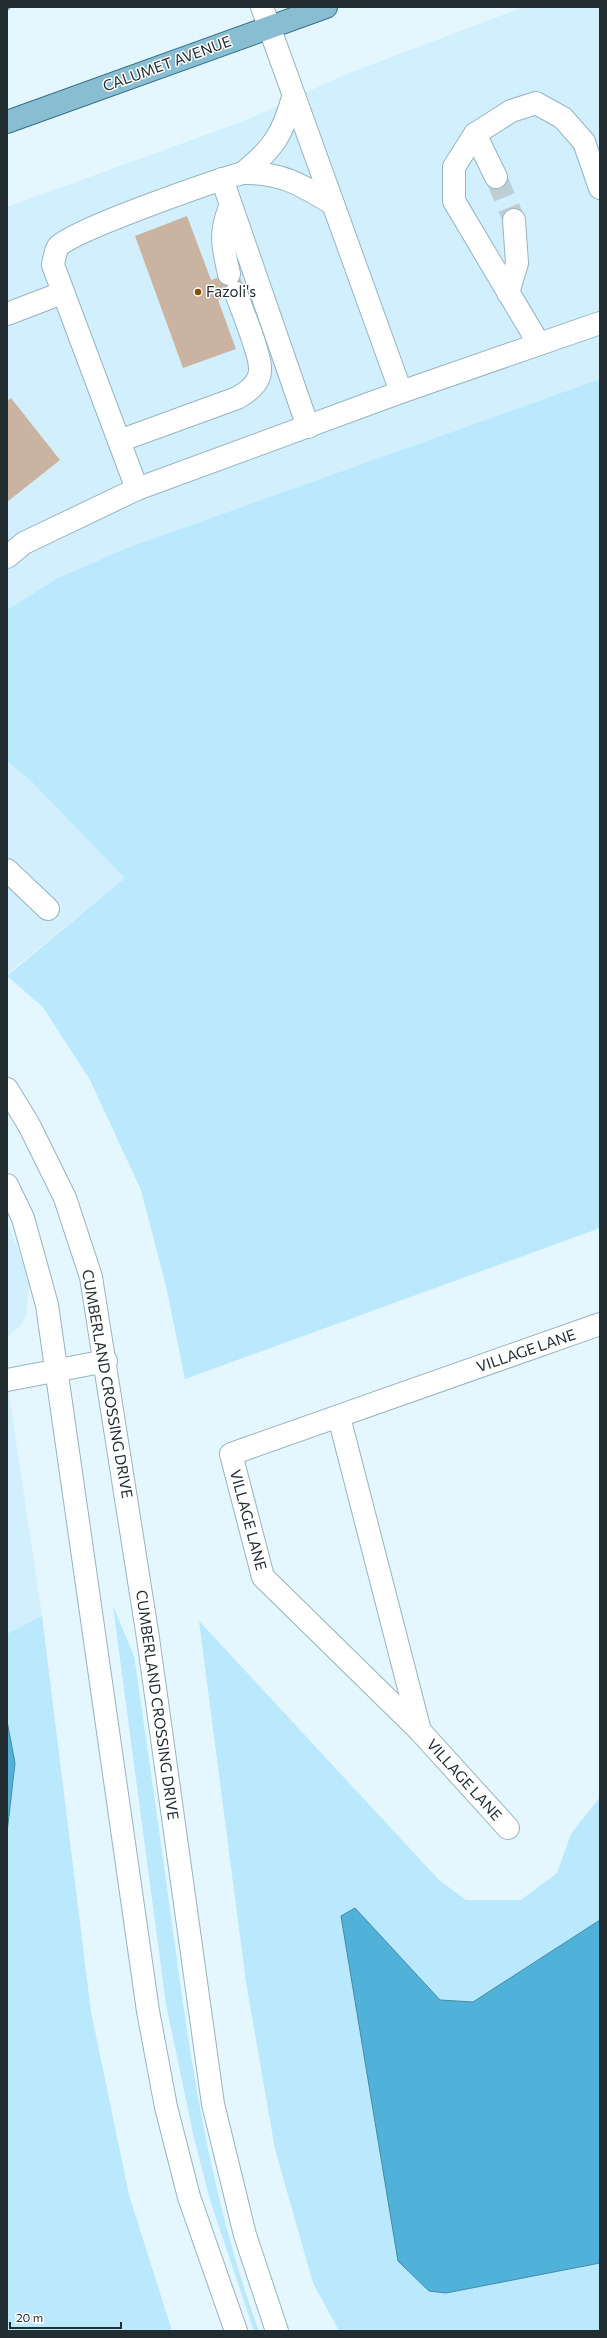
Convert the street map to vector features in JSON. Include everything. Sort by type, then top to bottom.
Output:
[{"type":"main road","name":"CALUMET AVENUE","points":[[7,122],[326,7]]},
{"type":"street","points":[[262,7],[293,97],[401,392]]},
{"type":"street","points":[[243,173],[271,147],[286,125],[293,97]]},
{"type":"street","points":[[539,344],[454,201],[454,167],[475,134],[510,111],[536,103],[563,118],[584,142],[600,188]]},
{"type":"street","points":[[475,134],[496,177]]},
{"type":"street","points":[[137,489],[62,293],[53,265],[58,247],[70,237],[222,179],[243,173],[259,172],[282,176],[300,184],[333,204]]},
{"type":"street","points":[[222,179],[230,208],[308,427]]},
{"type":"street","points":[[119,441],[237,398],[249,391],[257,381],[260,368],[233,284],[222,243],[223,224],[230,208]]},
{"type":"street","points":[[508,293],[517,263],[514,220]]},
{"type":"street","points":[[7,314],[62,293]]},
{"type":"street","points":[[7,556],[24,543],[137,489],[401,392],[600,323]]},
{"type":"street","points":[[7,870],[48,909]]},
{"type":"street","name":"CUMBERLAND CROSSING DRIVE","points":[[7,1089],[29,1124],[66,1198],[91,1277],[106,1361],[148,1638],[213,2104],[245,2234],[277,2331]]},
{"type":"street","points":[[7,1184],[23,1218],[45,1292],[148,2011],[164,2100],[189,2197],[236,2331]]},
{"type":"street","name":"VILLAGE LANE","points":[[508,1828],[420,1731],[263,1577],[231,1454],[600,1324]]},
{"type":"street","points":[[7,1380],[57,1369],[106,1361]]},
{"type":"street","name":"VILLAGE LANE","points":[[339,1417],[420,1731]]},
{"type":"path","points":[[7,9],[13,7]]},
{"type":"shaded area","points":[[524,7],[600,7],[600,379],[127,548],[56,579],[7,610],[7,207],[244,121],[344,75]]},
{"type":"shaded area","points":[[600,379],[600,1228],[185,1379],[166,1286],[141,1190],[90,1080],[43,1007],[7,976],[125,878],[30,780],[7,761],[7,610],[56,579],[127,548]]},
{"type":"shaded area","points":[[7,761],[30,780],[125,878],[7,974]]},
{"type":"shaded area","points":[[7,1223],[20,1254],[29,1286],[26,1316],[20,1326],[7,1337]]},
{"type":"shaded area","points":[[7,1381],[42,1616],[7,1634]]},
{"type":"shaded area","points":[[113,1606],[134,1656],[191,2054],[208,2148],[230,2241],[259,2331],[254,2331],[211,2203],[194,2138],[166,2004]]},
{"type":"shaded area","points":[[42,1616],[91,2012],[129,2195],[172,2331],[7,2331],[7,1833],[15,1763],[7,1721],[7,1634]]},
{"type":"shaded area","points":[[199,1621],[439,1880],[466,1900],[521,1900],[557,1873],[571,1834],[600,1797],[600,1920],[473,2002],[440,2000],[355,1909],[341,1916],[446,2292],[600,2263],[600,2331],[339,2331],[313,2283],[275,2149],[246,1982]]},
{"type":"water","points":[[7,1721],[15,1763],[7,1833]]},
{"type":"water","points":[[355,1908],[440,2000],[473,2002],[600,1920],[600,2263],[446,2293],[429,2291],[398,2261],[341,1916]]},
{"type":"building","name":"Fazoli's","points":[[187,216],[211,280],[237,271],[245,290],[218,300],[236,349],[183,368],[135,236]]},
{"type":"building","points":[[11,398],[60,460],[7,502],[7,401]]},
{"type":"tunnel","points":[[496,177],[514,220]]},
{"type":"place","name":"Fazoli's","points":[[198,292]]}]
